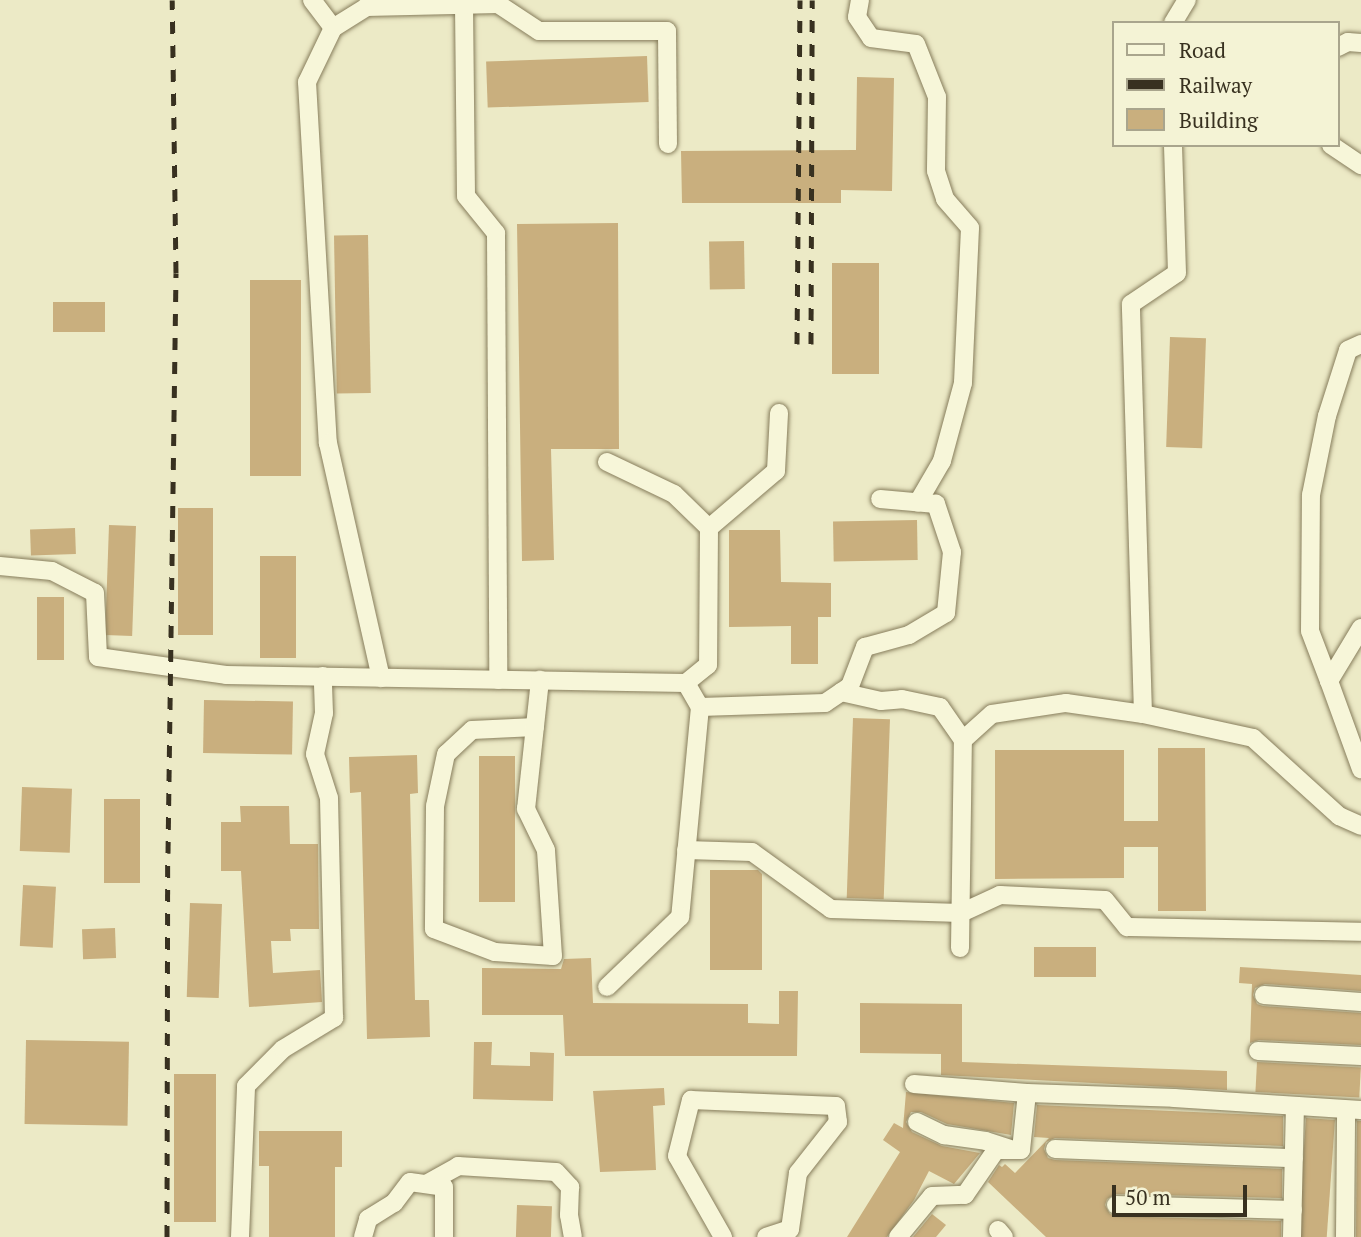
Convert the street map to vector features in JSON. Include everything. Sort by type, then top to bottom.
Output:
[{"type":"street","points":[[312,0],[333,27]]},
{"type":"street","points":[[860,0],[857,17],[871,38],[916,44],[937,97],[936,171],[945,200],[970,228],[963,383],[942,460],[918,502]]},
{"type":"street","points":[[1174,21],[1187,0]]},
{"type":"street","points":[[381,678],[328,443],[307,82],[333,27],[366,7],[498,4],[539,31],[667,31],[668,144]]},
{"type":"street","points":[[464,5],[466,196],[496,233],[498,680]]},
{"type":"street","points":[[1340,46],[1348,42],[1361,43]]},
{"type":"street","points":[[1143,714],[1130,304],[1177,273],[1173,147]]},
{"type":"street","points":[[1334,147],[1361,165]]},
{"type":"street","points":[[1361,344],[1348,350],[1327,416],[1311,495],[1310,631],[1361,769]]},
{"type":"street","points":[[709,528],[776,471],[779,413]]},
{"type":"street","points":[[0,566],[52,571],[95,593],[98,657],[226,675],[685,683],[708,665],[709,528],[674,494],[607,462]]},
{"type":"street","points":[[699,706],[825,704],[850,686],[865,647],[909,635],[946,613],[952,552],[936,504],[880,499]]},
{"type":"street","points":[[1329,681],[1361,628]]},
{"type":"street","points":[[240,1237],[246,1086],[283,1049],[334,1018],[329,798],[315,754],[324,713],[323,676]]},
{"type":"street","points":[[535,727],[472,730],[446,754],[435,806],[434,929],[495,952],[552,956],[546,850],[526,809],[535,727],[540,680]]},
{"type":"street","points":[[607,987],[680,917],[699,706],[685,683]]},
{"type":"street","points":[[841,692],[881,701],[902,699],[940,707],[963,740],[960,948]]},
{"type":"street","points":[[963,740],[992,714],[1066,703],[1143,714],[1253,738],[1339,816],[1361,826]]},
{"type":"street","points":[[686,850],[752,852],[831,909],[961,913],[1000,895],[1105,900],[1127,927],[1361,932]]},
{"type":"street","points":[[1264,995],[1361,1002]]},
{"type":"street","points":[[1258,1051],[1361,1056]]},
{"type":"street","points":[[914,1084],[1027,1093],[1174,1098],[1354,1110],[1345,1237]]},
{"type":"street","points":[[898,1237],[932,1196],[965,1195],[996,1150],[1021,1150],[1027,1093]]},
{"type":"street","points":[[723,1237],[677,1156],[691,1100],[836,1107],[838,1122],[798,1173],[790,1229],[766,1237]]},
{"type":"street","points":[[1293,1237],[1295,1108]]},
{"type":"street","points":[[917,1122],[944,1135],[986,1140],[1013,1150]]},
{"type":"street","points":[[1055,1149],[1294,1158]]},
{"type":"street","points":[[426,1184],[458,1166],[556,1172],[570,1187],[569,1215],[573,1237]]},
{"type":"street","points":[[363,1237],[368,1219],[394,1203],[410,1182],[444,1187],[444,1237]]},
{"type":"street","points":[[1116,1205],[1293,1210]]},
{"type":"building","points":[[647,56],[649,102],[488,108],[486,62]]},
{"type":"building","points":[[857,77],[894,78],[892,191],[841,190],[841,203],[682,203],[681,151],[856,150]]},
{"type":"building","points":[[618,223],[619,449],[551,449],[554,560],[522,561],[517,224]]},
{"type":"building","points":[[368,235],[371,393],[337,394],[334,236]]},
{"type":"building","points":[[744,241],[745,289],[710,290],[709,242]]},
{"type":"building","points":[[832,263],[879,263],[879,374],[832,374]]},
{"type":"building","points":[[250,280],[301,280],[301,476],[250,476]]},
{"type":"building","points":[[53,302],[105,302],[105,332],[53,332]]},
{"type":"building","points":[[1170,337],[1206,338],[1202,448],[1166,447]]},
{"type":"building","points":[[178,508],[213,508],[213,635],[178,635]]},
{"type":"building","points":[[917,520],[918,560],[834,561],[833,521]]},
{"type":"building","points":[[109,525],[136,526],[132,636],[105,635]]},
{"type":"building","points":[[75,528],[76,554],[31,556],[30,530]]},
{"type":"building","points":[[729,530],[780,530],[781,582],[831,583],[831,617],[818,617],[818,664],[791,664],[791,626],[729,627]]},
{"type":"building","points":[[260,556],[296,556],[296,658],[260,658]]},
{"type":"building","points":[[37,597],[64,597],[64,660],[37,660]]},
{"type":"building","points":[[204,700],[293,702],[292,755],[203,753]]},
{"type":"building","points":[[853,718],[890,719],[884,899],[847,898]]},
{"type":"building","points":[[1158,748],[1205,748],[1206,911],[1158,911],[1158,847],[1124,847],[1124,878],[995,879],[995,750],[1124,750],[1124,821],[1158,821]]},
{"type":"building","points":[[417,755],[418,793],[410,794],[415,1000],[429,1000],[430,1037],[367,1039],[361,792],[350,793],[349,757]]},
{"type":"building","points":[[479,756],[515,756],[515,902],[479,902]]},
{"type":"building","points":[[22,787],[72,789],[70,853],[20,851]]},
{"type":"building","points":[[104,799],[140,799],[140,883],[104,883]]},
{"type":"building","points":[[240,806],[289,806],[290,844],[318,844],[319,929],[290,929],[291,941],[271,941],[273,973],[320,970],[322,1002],[249,1007],[241,871],[221,871],[221,822],[241,822]]},
{"type":"building","points":[[710,870],[758,870],[762,874],[762,970],[710,970]]},
{"type":"building","points":[[23,885],[56,887],[53,948],[20,946]]},
{"type":"building","points":[[190,903],[222,904],[219,998],[187,997]]},
{"type":"building","points":[[115,928],[116,958],[83,959],[82,929]]},
{"type":"building","points":[[1034,947],[1096,947],[1096,977],[1034,977]]},
{"type":"building","points":[[591,958],[593,1003],[748,1004],[748,1023],[779,1024],[779,991],[798,991],[797,1056],[565,1056],[563,1015],[482,1015],[482,968],[561,969],[564,959]]},
{"type":"building","points":[[1240,967],[1361,975],[1361,991],[1265,984],[1255,988],[1253,995],[1257,1004],[1263,1006],[1361,1013],[1361,1045],[1259,1040],[1250,1043],[1252,984],[1239,983]]},
{"type":"building","points":[[860,1003],[962,1004],[962,1062],[1227,1071],[1227,1090],[941,1075],[941,1054],[860,1053]]},
{"type":"building","points":[[26,1040],[129,1042],[128,1126],[25,1124]]},
{"type":"building","points":[[474,1042],[492,1042],[491,1065],[530,1066],[530,1052],[554,1053],[553,1101],[473,1099]]},
{"type":"building","points":[[1257,1062],[1361,1067],[1359,1097],[1255,1092]]},
{"type":"building","points":[[174,1074],[216,1074],[216,1222],[174,1222]]},
{"type":"building","points":[[664,1088],[665,1105],[653,1106],[656,1170],[600,1172],[593,1091]]},
{"type":"building","points":[[906,1092],[1014,1103],[1011,1135],[947,1124],[921,1112],[911,1112],[906,1122],[912,1132],[942,1146],[980,1153],[954,1184],[929,1171],[914,1200],[887,1237],[847,1237],[900,1152],[883,1140],[894,1123],[903,1128]]},
{"type":"building","points":[[1037,1105],[1283,1116],[1283,1146],[1055,1138],[1046,1142],[1044,1149],[1048,1158],[1055,1160],[1282,1169],[1282,1198],[1116,1194],[1107,1199],[1105,1205],[1110,1214],[1116,1216],[1281,1221],[1281,1237],[1046,1237],[988,1182],[999,1165],[1002,1167],[1005,1164],[1015,1173],[1049,1138],[1034,1137]]},
{"type":"building","points":[[1306,1118],[1335,1120],[1327,1237],[1298,1237]]},
{"type":"building","points":[[1357,1121],[1361,1121],[1361,1237],[1356,1237]]},
{"type":"building","points":[[259,1131],[342,1131],[342,1167],[335,1167],[335,1237],[269,1237],[269,1166],[259,1166]]},
{"type":"building","points":[[517,1205],[552,1206],[551,1237],[516,1237]]},
{"type":"building","points":[[932,1214],[946,1225],[936,1237],[913,1237]]},
{"type":"railway","points":[[167,1237],[168,853],[176,273],[172,0]]},
{"type":"railway","points":[[797,344],[800,0]]},
{"type":"railway","points":[[811,344],[812,0]]}]
